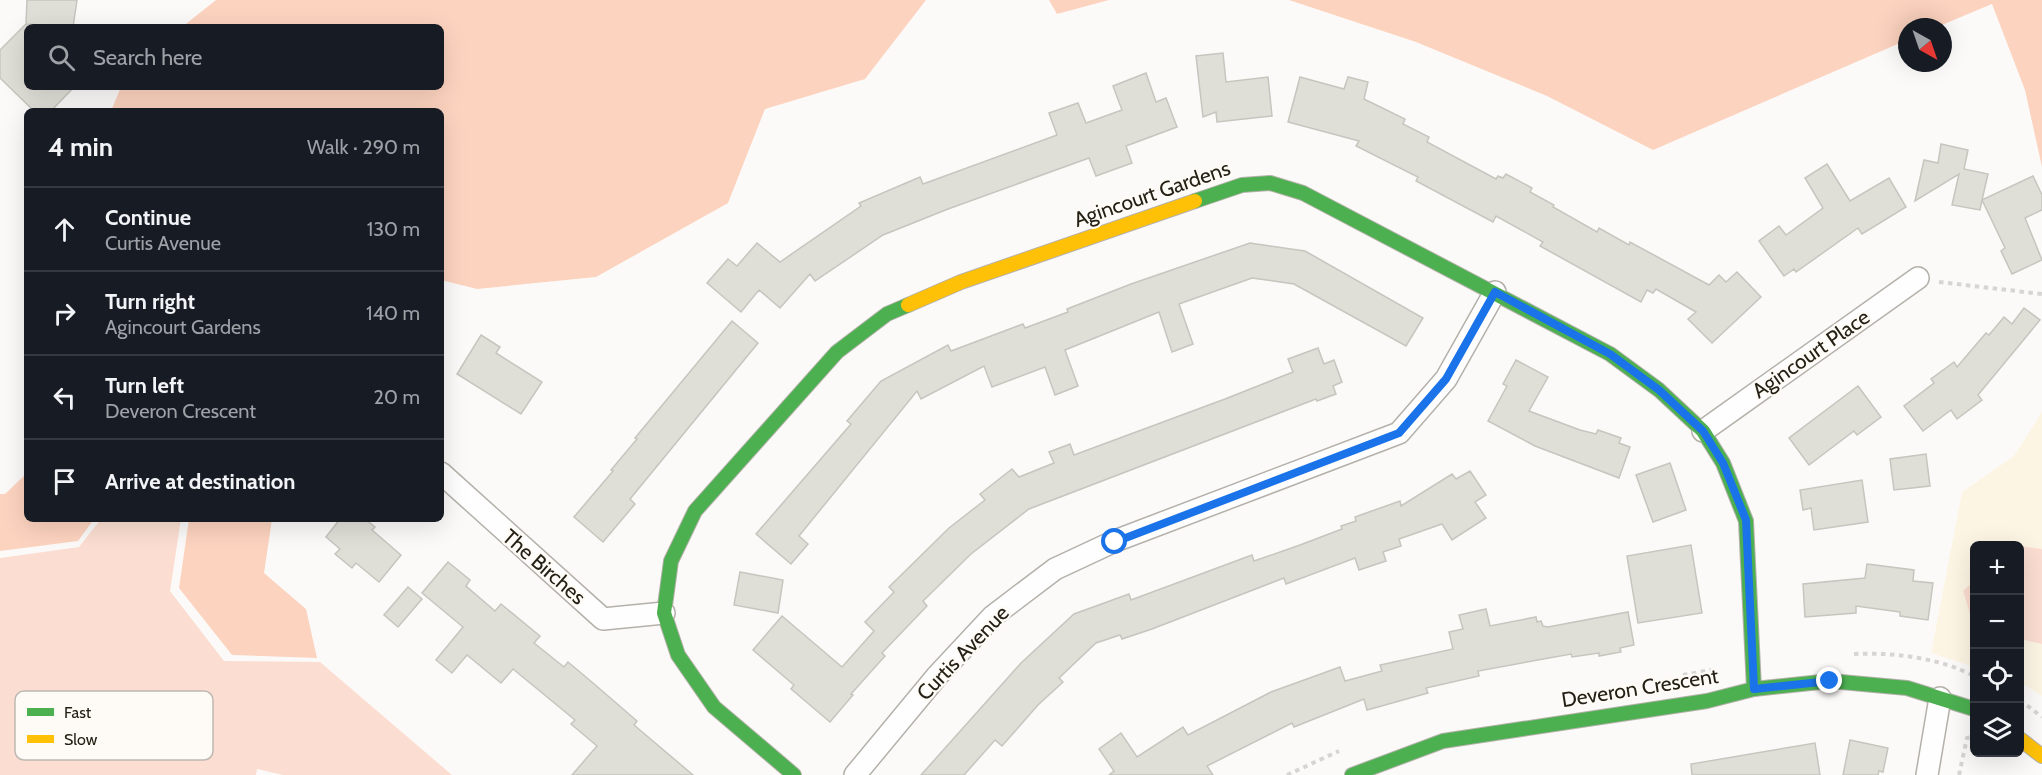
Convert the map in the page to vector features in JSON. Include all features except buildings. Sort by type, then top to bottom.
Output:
[{"type":"street","name":"Agincourt Gardens","points":[[794,775],[714,707],[678,655],[664,613],[671,561],[695,511],[837,352],[887,314],[961,282],[1242,185],[1270,183],[1304,193],[1495,292],[1610,354],[1659,390],[1703,431],[1723,463],[1746,520],[1754,689]]},
{"type":"street","name":"Agincourt Place","points":[[1703,431],[1918,278]]},
{"type":"street","name":"Curtis Avenue","points":[[855,775],[937,676],[993,616],[1055,569],[1115,542],[1399,433],[1446,379],[1495,292]]},
{"type":"street","name":"The Birches","points":[[444,476],[603,619],[664,613]]},
{"type":"street","name":"Deveron Crescent","points":[[1352,775],[1443,741],[1707,701],[1754,689],[1830,681],[1907,688],[1970,708]]},
{"type":"street","points":[[1927,775],[1940,698]]},
{"type":"street","points":[[2024,743],[2042,756]]},
{"type":"path","points":[[1918,278],[1970,287],[2042,294]]},
{"type":"path","points":[[2023,703],[2042,717]]},
{"type":"path","points":[[1959,775],[1967,738],[1970,738]]},
{"type":"shaded area","points":[[216,0],[926,0],[865,79],[765,109],[728,203],[596,277],[477,289],[444,281],[444,108],[112,108],[120,90],[444,90],[444,24],[186,24]]},
{"type":"shaded area","points":[[1049,0],[1109,0],[1057,14]]},
{"type":"shaded area","points":[[1289,0],[2042,0],[2042,167],[2025,90],[1992,4],[1952,21],[1952,18],[1898,18],[1898,44],[1653,150],[1547,96],[1416,42]]},
{"type":"shaded area","points":[[2042,412],[2042,696],[2024,685],[2024,541],[1970,541],[1970,666],[1931,653],[1962,492],[2014,456]]},
{"type":"shaded area","points":[[24,476],[24,522],[92,522],[78,541],[0,551],[0,494],[5,494]]},
{"type":"shaded area","points":[[99,522],[181,522],[170,591],[224,661],[320,662],[452,775],[283,775],[257,769],[256,775],[0,775],[0,558],[79,547]]},
{"type":"shaded area","points":[[189,522],[272,522],[264,573],[306,609],[317,658],[232,655],[179,588]]},
{"type":"shaded area","points":[[2024,547],[2042,549],[2042,644],[2024,640]]},
{"type":"shaded area","points":[[1970,585],[1970,614],[1963,591]]},
{"type":"traffic: fast","points":[[1195,201],[1242,185],[1270,183],[1303,193],[1610,354],[1659,390],[1703,431],[1723,463],[1746,521],[1754,689]]},
{"type":"traffic: fast","points":[[794,775],[714,707],[678,655],[664,613],[671,561],[695,511],[837,352],[887,314],[908,305]]},
{"type":"traffic: fast","points":[[1352,775],[1443,741],[1707,701],[1754,689],[1830,681],[1907,688],[1970,708]]},
{"type":"traffic: slow","points":[[908,305],[961,282],[1195,201]]},
{"type":"traffic: slow","points":[[2024,742],[2042,756]]},
{"type":"route","points":[[1115,542],[1399,433],[1446,379],[1495,292],[1610,354],[1659,390],[1703,431],[1723,463],[1746,520],[1754,689],[1830,681]]}]
